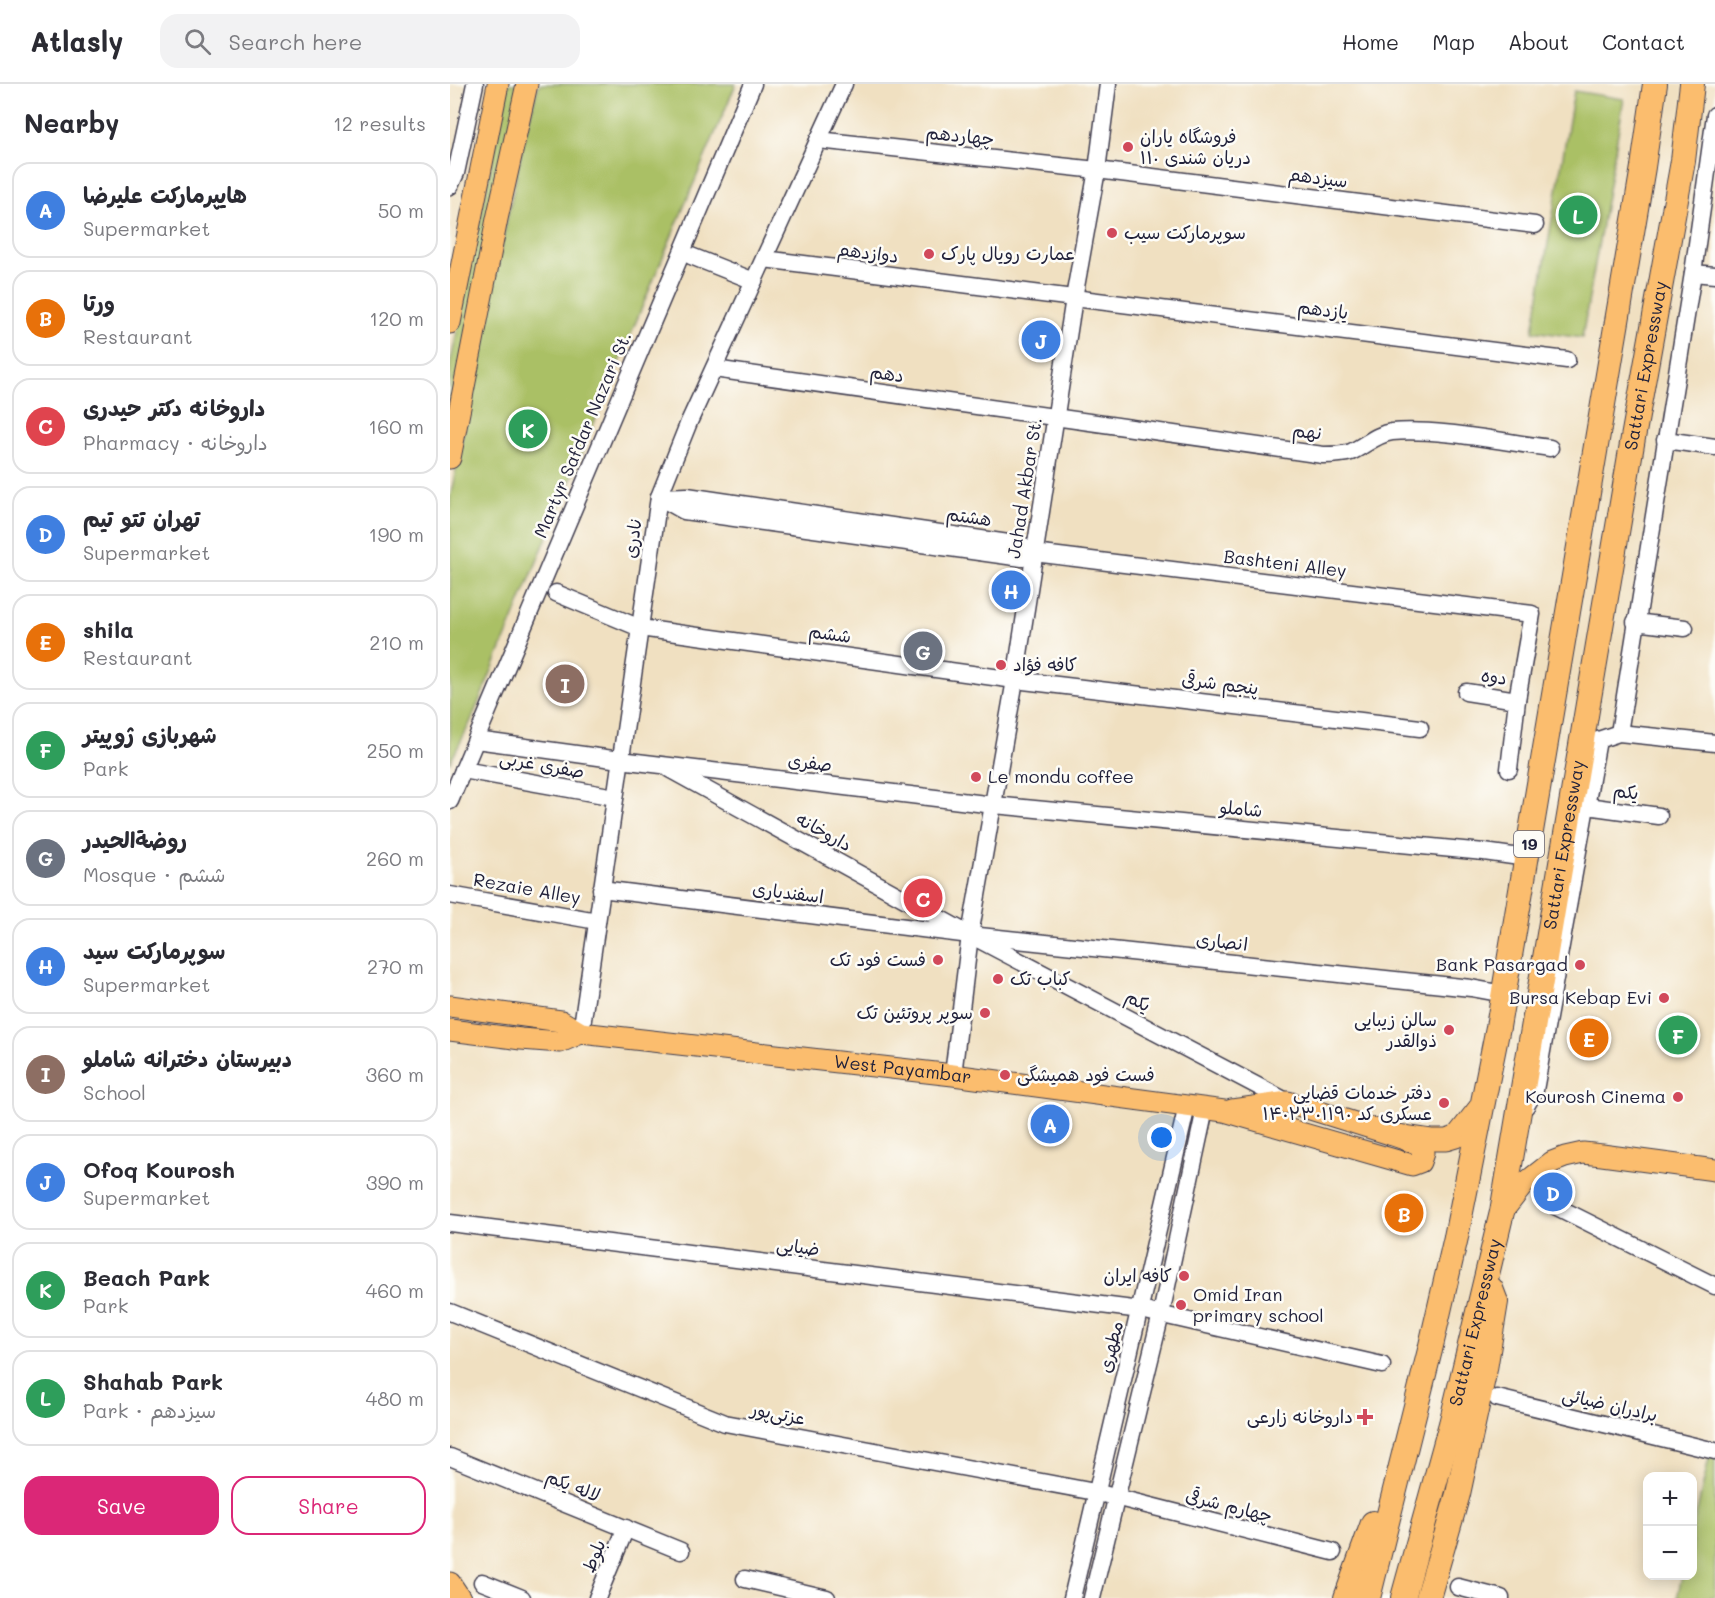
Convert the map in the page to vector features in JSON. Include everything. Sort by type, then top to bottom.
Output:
[{"type":"highway","name":"Sattari Expressway","points":[[1368,1598],[1392,1509],[1456,1237],[1504,994],[1655,84]]},
{"type":"highway","name":"Sattari Expressway","points":[[1403,1598],[1451,1425],[1502,1212],[1632,438],[1683,160],[1692,84]]},
{"type":"highway","points":[[1428,1598],[1458,1494],[1485,1369],[1496,1302],[1486,1278]]},
{"type":"highway","points":[[1346,1598],[1407,1440]]},
{"type":"main road","points":[[450,323],[498,84]]},
{"type":"main road","points":[[450,458],[527,84]]},
{"type":"main road","name":"West Payambar","points":[[450,1006],[561,1021],[581,1033],[952,1075],[1205,1108],[1412,1166],[1420,1162],[1423,1153],[1419,1144],[1288,1102],[1205,1108]]},
{"type":"main road","name":"West Payambar","points":[[450,1030],[560,1042],[581,1033]]},
{"type":"main road","name":"West Payambar","points":[[1390,1134],[1431,1140],[1456,1137],[1482,1104]]},
{"type":"main road","points":[[1502,1212],[1529,1179],[1552,1162],[1565,1157],[1583,1154],[1602,1155],[1715,1170]]},
{"type":"main road","points":[[450,1583],[460,1598]]},
{"type":"street","points":[[450,186],[456,173],[475,84]]},
{"type":"street","name":"Martyr Safdar Nazari St.","points":[[450,801],[753,84]]},
{"type":"street","name":"نادری","points":[[581,1033],[659,497],[689,422],[844,84]]},
{"type":"street","name":"Jahad Akbar St.","points":[[952,1075],[970,935],[1016,680],[1108,84]]},
{"type":"street","points":[[1618,733],[1693,273],[1715,114]]},
{"type":"street","name":"چهاردهم","points":[[819,140],[1096,170]]},
{"type":"street","name":"سیزدهم","points":[[1096,170],[1535,225]]},
{"type":"street","points":[[691,256],[754,281]]},
{"type":"street","name":"دوازدهم","points":[[764,259],[1074,298]]},
{"type":"street","points":[[1693,273],[1715,275]]},
{"type":"street","name":"یازدهم","points":[[1074,298],[1567,360]]},
{"type":"street","name":"دهم","points":[[714,369],[1056,418]]},
{"type":"street","name":"نهم","points":[[1056,418],[1339,455],[1351,452],[1375,437],[1392,432],[1432,432],[1550,448]]},
{"type":"street","points":[[1665,440],[1715,447]]},
{"type":"street","name":"هشتم","points":[[659,497],[687,496],[999,541],[1022,545],[1034,553]]},
{"type":"street","name":"Bashteni Alley","points":[[1034,553],[1532,614],[1517,700]]},
{"type":"street","name":"ششم","points":[[556,593],[640,628],[1016,680]]},
{"type":"street","points":[[1635,622],[1685,628]]},
{"type":"street","name":"پنجم شرقی","points":[[1016,680],[1420,728]]},
{"type":"street","name":"دوه","points":[[1466,692],[1517,700]]},
{"type":"street","points":[[1509,769],[1517,700]]},
{"type":"street","points":[[1519,1120],[1535,1090],[1599,740],[1618,733],[1715,743]]},
{"type":"street","name":"صفری غربی","points":[[476,740],[620,760]]},
{"type":"street","name":"صفری","points":[[620,760],[994,805]]},
{"type":"street","name":"داروخانه","points":[[660,764],[970,935]]},
{"type":"street","name":"صفری غربی","points":[[463,770],[615,797]]},
{"type":"street","name":"شاملو","points":[[994,805],[1527,858]]},
{"type":"street","name":"یکم","points":[[1587,806],[1659,816]]},
{"type":"street","name":"اسفندیاری","points":[[601,889],[970,935]]},
{"type":"street","name":"Rezaie Alley","points":[[450,895],[597,921]]},
{"type":"street","name":"یکم","points":[[970,935],[1288,1102]]},
{"type":"street","name":"انصاری","points":[[970,935],[1470,988],[1504,994]]},
{"type":"street","points":[[1092,1598],[1161,1314],[1205,1108]]},
{"type":"street","name":"مطهری","points":[[1072,1598],[1095,1492],[1141,1310],[1205,1108]]},
{"type":"street","points":[[1546,1202],[1715,1286]]},
{"type":"street","name":"ضیایی","points":[[450,1223],[1141,1310]]},
{"type":"street","points":[[1141,1310],[1382,1365]]},
{"type":"street","name":"عزتی‌پور","points":[[450,1312],[724,1423],[1116,1497]]},
{"type":"street","name":"برادران ضیائی","points":[[1497,1398],[1715,1450]]},
{"type":"street","name":"لاله یکم","points":[[450,1457],[681,1551]]},
{"type":"street","name":"چهارم شرقی","points":[[1116,1497],[1332,1552]]},
{"type":"street","name":"بلوط","points":[[597,1598],[626,1528]]},
{"type":"street","points":[[745,1579],[827,1598]]},
{"type":"street","points":[[482,1582],[522,1598]]},
{"type":"street","points":[[1458,1587],[1502,1598]]},
{"type":"green space","points":[[508,84],[521,84],[450,424],[450,365]]},
{"type":"green space","points":[[539,84],[736,84],[470,723],[450,763],[450,498],[526,131]]},
{"type":"green space","points":[[1574,91],[1624,99],[1582,338],[1533,331]]},
{"type":"green space","points":[[1710,1454],[1715,1455],[1715,1596],[1677,1598],[1681,1580],[1697,1580],[1697,1511]]},
{"type":"place","name":"فروشگاه یاران دریان شندی ۱۱۰","points":[[1128,147]]},
{"type":"place","name":"Shahab Park","points":[[1578,215]]},
{"type":"place","name":"سوپرمارکت سیب","points":[[1112,233]]},
{"type":"place","name":"عمارت رویال پارک","points":[[929,254]]},
{"type":"place","name":"Ofoq Kourosh","points":[[1041,340]]},
{"type":"place","name":"Beach Park","points":[[528,429]]},
{"type":"place","name":"سوپرمارکت سید","points":[[1011,590]]},
{"type":"place","name":"روضةالحیدر","points":[[923,651]]},
{"type":"place","name":"کافه فؤاد","points":[[1001,665]]},
{"type":"place","name":"دبیرستان دخترانه شاملو","points":[[565,684]]},
{"type":"place","name":"Le mondu coffee","points":[[976,777]]},
{"type":"place","name":"داروخانه دکتر حیدری","points":[[923,898]]},
{"type":"place","name":"فست فود تک","points":[[938,960]]},
{"type":"place","name":"Bank Pasargad","points":[[1580,965]]},
{"type":"place","name":"کباب تک","points":[[998,979]]},
{"type":"place","name":"Bursa Kebap Evi","points":[[1664,998]]},
{"type":"place","name":"سوپر پروتئین تک","points":[[985,1013]]},
{"type":"place","name":"سالن زیبایی ذوالقدر","points":[[1449,1030]]},
{"type":"place","name":"شهربازی ژوپیتر","points":[[1678,1035]]},
{"type":"place","name":"shila","points":[[1589,1038]]},
{"type":"place","name":"فست فود همیشگی","points":[[1005,1075]]},
{"type":"place","name":"Kourosh Cinema","points":[[1678,1097]]},
{"type":"place","name":"دفتر خدمات قضایی عسکری کد ۱۴۰۲۳۰۱۱۹۰","points":[[1444,1103]]},
{"type":"place","name":"هایپرمارکت علیرضا","points":[[1050,1124]]},
{"type":"place","name":"تهران تتو تیم","points":[[1553,1192]]},
{"type":"place","name":"ورتا","points":[[1404,1213]]},
{"type":"place","name":"کافه ایران","points":[[1184,1276]]},
{"type":"place","name":"Omid Iran primary school","points":[[1181,1305]]},
{"type":"place","name":"داروخانه زارعی","points":[[1365,1417]]}]
